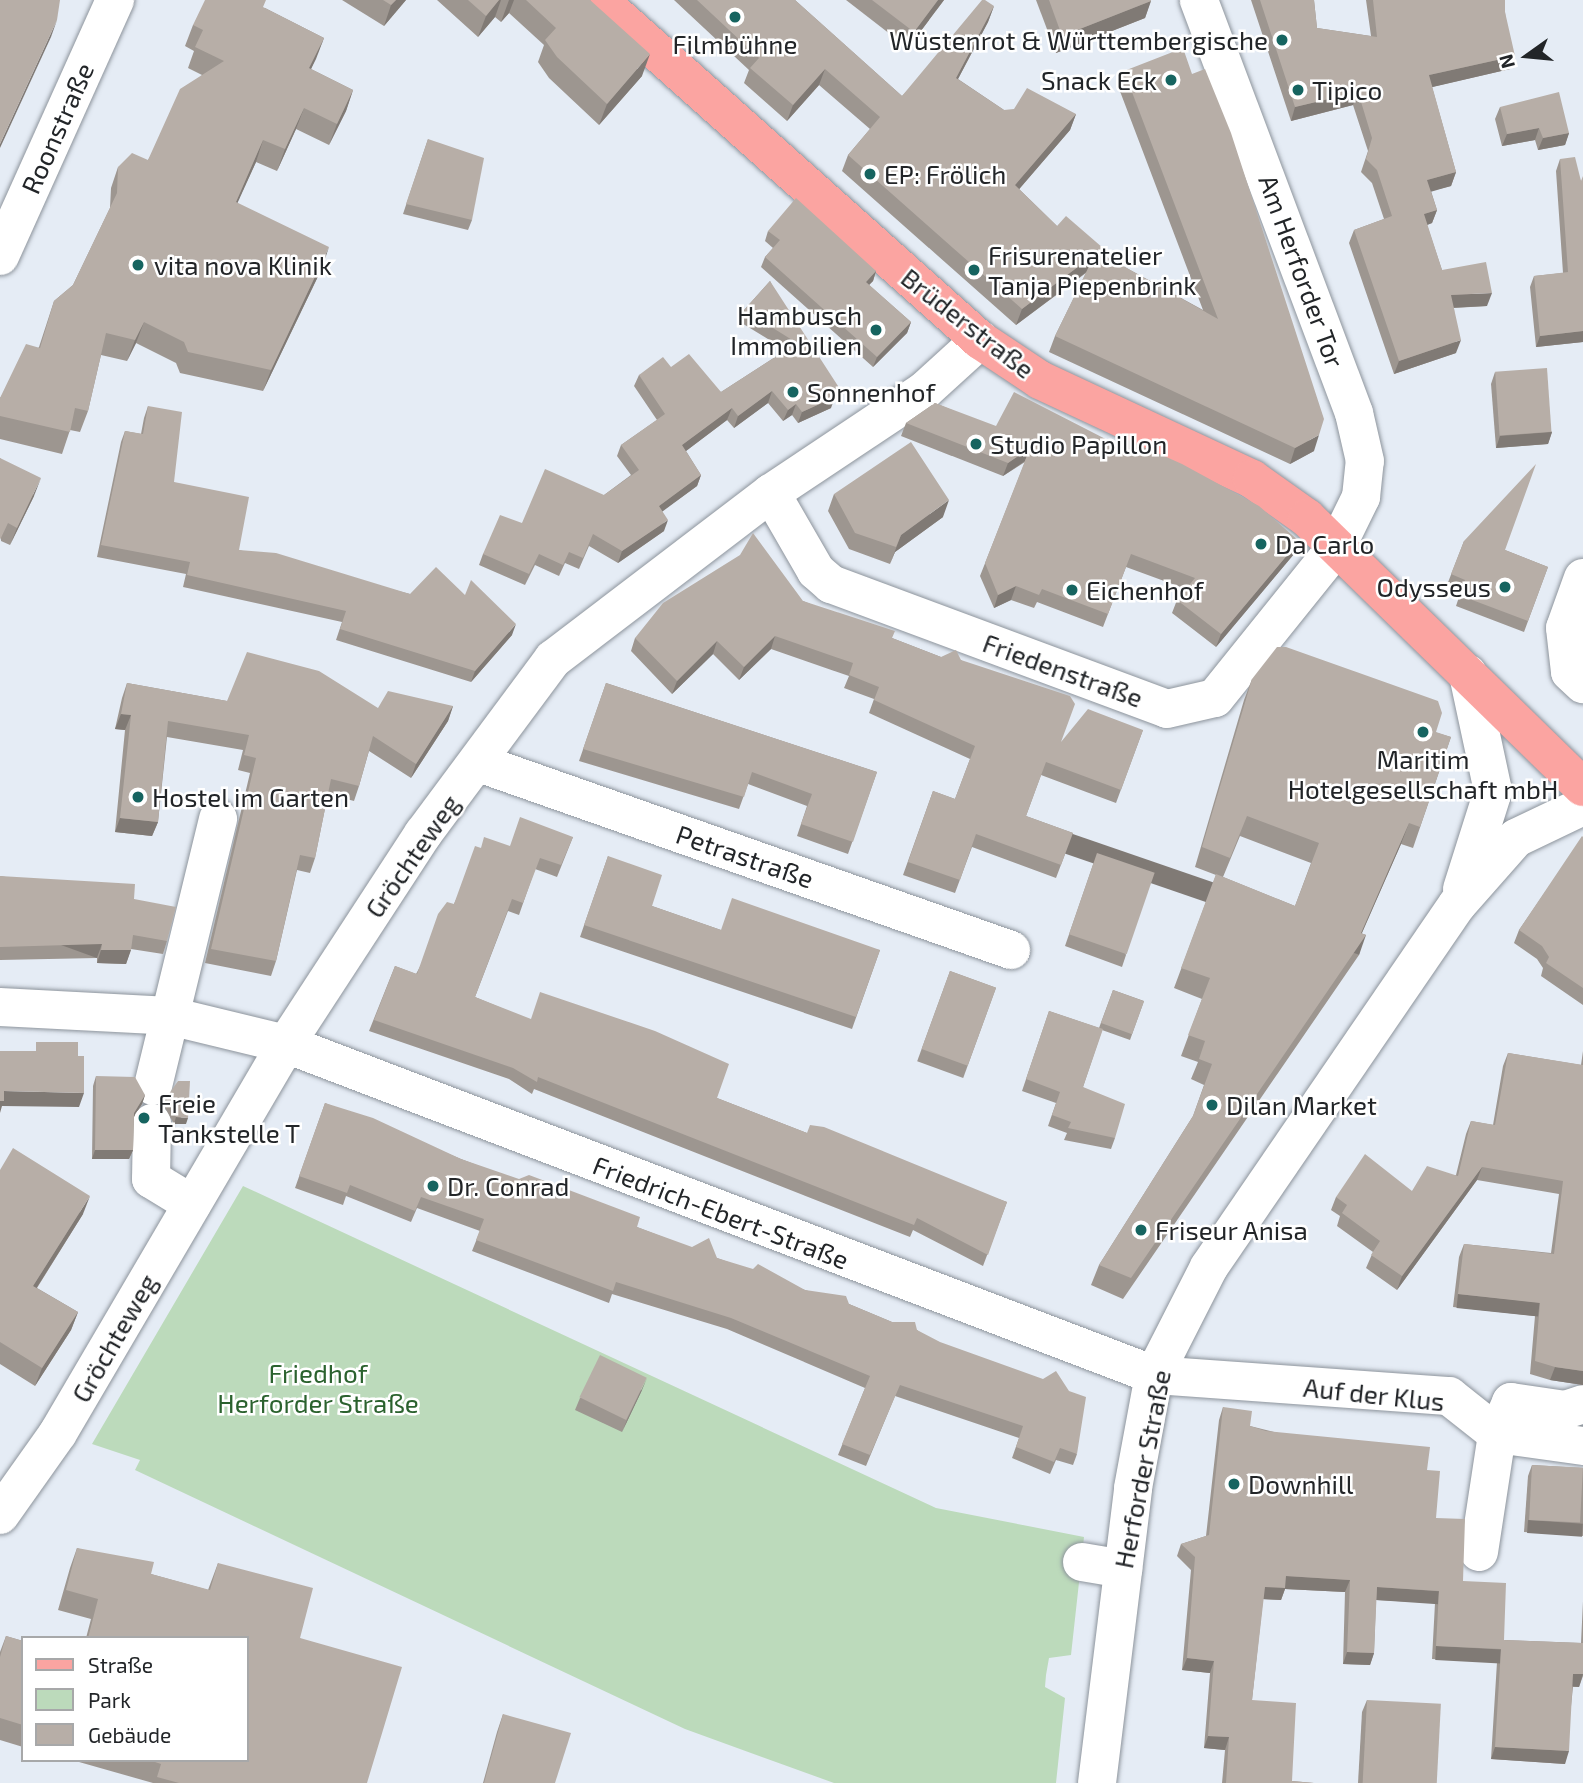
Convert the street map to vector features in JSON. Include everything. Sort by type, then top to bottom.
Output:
[{"type":"main road","name":"Brüderstraße","points":[[599,0],[980,340],[1040,380],[1252,479],[1337,546],[1583,787]]},
{"type":"street","name":"Roonstraße","points":[[0,256],[115,0]]},
{"type":"street","name":"Am Herforder Tor","points":[[1199,0],[1354,413],[1365,461],[1361,497],[1337,546]]},
{"type":"street","name":"Gröchteweg","points":[[0,1515],[58,1433],[286,1044],[424,834],[479,763],[553,659],[771,493],[924,391],[980,340]]},
{"type":"street","name":"Friedenstraße","points":[[771,493],[816,571],[831,584],[1167,709],[1216,698],[1337,546]]},
{"type":"street","points":[[1583,578],[1565,628],[1570,671],[1583,684]]},
{"type":"street","name":"Herforder Straße","points":[[1457,905],[1493,791],[1468,674]]},
{"type":"street","name":"Petrastraße","points":[[479,763],[1011,950]]},
{"type":"street","name":"Herforder Straße","points":[[1097,1783],[1123,1569],[1154,1375],[1209,1267],[1457,905],[1516,838],[1583,806]]},
{"type":"street","points":[[192,1204],[151,1179],[153,1105],[170,1016],[218,818]]},
{"type":"street","name":"Friedrich-Ebert-Straße","points":[[0,1007],[170,1016],[286,1044],[1154,1375]]},
{"type":"street","name":"Auf der Klus","points":[[1154,1375],[1449,1396],[1493,1430],[1583,1446]]},
{"type":"street","points":[[1479,1552],[1493,1430],[1511,1402],[1565,1410],[1583,1404]]},
{"type":"street","points":[[1082,1562],[1123,1569]]},
{"type":"green space","name":"Friedhof Herforder Straße","points":[[243,1186],[936,1508],[1084,1537],[1071,1655],[1049,1658],[1046,1675],[1045,1687],[1065,1698],[1056,1783],[834,1783],[685,1729],[135,1470],[140,1460],[92,1444]]},
{"type":"building","points":[[0,0],[60,0],[57,20],[0,144]]},
{"type":"building","points":[[205,0],[266,0],[263,7],[324,38],[309,68],[353,90],[337,124],[304,108],[285,149],[263,140],[236,202],[329,247],[271,370],[188,352],[184,342],[144,322],[135,340],[106,333],[88,411],[75,408],[70,432],[0,416],[0,398],[26,344],[40,348],[54,301],[73,285],[117,193],[118,167],[132,153],[148,160],[180,89],[224,61],[195,47],[203,30],[193,25]]},
{"type":"building","points":[[383,0],[396,0],[391,5]]},
{"type":"building","points":[[468,0],[499,0],[486,16]]},
{"type":"building","points":[[526,0],[590,0],[650,54],[607,104],[557,57],[545,40],[556,28]]},
{"type":"building","points":[[697,0],[795,0],[902,96],[982,0],[985,0],[994,6],[956,78],[1004,110],[1014,109],[1027,88],[1076,114],[1015,185],[1057,226],[1066,216],[1103,248],[1098,252],[1218,319],[1124,71],[1183,48],[1192,74],[1205,69],[1231,133],[1324,419],[1319,435],[1295,448],[1055,336],[1095,254],[1022,309],[848,155],[880,117],[825,69],[793,105],[750,68],[759,58]]},
{"type":"building","points":[[872,0],[938,0],[914,32]]},
{"type":"building","points":[[1049,0],[1151,0],[1151,1],[1062,36]]},
{"type":"building","points":[[1260,0],[1314,0],[1317,28],[1377,37],[1373,0],[1505,0],[1505,12],[1515,56],[1429,75],[1456,172],[1427,180],[1437,210],[1424,214],[1442,270],[1486,262],[1492,293],[1451,295],[1461,340],[1399,361],[1354,230],[1392,216],[1377,170],[1366,159],[1372,138],[1358,92],[1295,107]]},
{"type":"building","points":[[1559,92],[1569,133],[1543,138],[1539,128],[1507,134],[1500,107]]},
{"type":"building","points":[[428,139],[484,158],[472,220],[406,204]]},
{"type":"building","points":[[1575,157],[1581,181],[1583,176],[1583,331],[1540,336],[1534,276],[1568,272],[1560,159]]},
{"type":"building","points":[[796,198],[876,271],[866,282],[911,322],[877,357],[765,257],[780,240],[768,231]]},
{"type":"building","points":[[770,281],[838,386],[835,397],[802,412],[796,404],[788,410],[772,391],[738,416],[732,408],[682,445],[701,475],[659,506],[668,520],[622,551],[593,534],[583,558],[569,552],[563,565],[539,554],[529,574],[483,554],[500,515],[522,523],[545,469],[604,495],[639,470],[621,445],[665,414],[639,375],[663,357],[671,367],[689,354],[721,392],[797,343],[744,310]]},
{"type":"building","points":[[1547,368],[1551,432],[1500,435],[1495,372]]},
{"type":"building","points":[[1014,392],[1125,449],[1128,440],[1182,464],[1259,506],[1299,541],[1221,634],[1177,600],[1195,578],[1131,554],[1108,614],[1042,589],[1039,595],[1016,586],[998,595],[985,563],[1030,448],[1008,463],[906,423],[935,403],[996,426]]},
{"type":"building","points":[[148,406],[182,412],[174,482],[249,497],[239,550],[276,553],[410,594],[436,567],[465,595],[471,580],[516,624],[475,671],[340,629],[346,611],[187,575],[190,562],[101,545],[125,431],[143,434]]},
{"type":"building","points":[[911,442],[949,500],[901,535],[896,547],[855,533],[834,494]]},
{"type":"building","points":[[0,458],[41,478],[17,528],[8,523],[0,540]]},
{"type":"building","points":[[1536,464],[1505,550],[1548,567],[1528,621],[1459,595],[1465,580],[1451,574],[1464,541]]},
{"type":"building","points":[[753,533],[803,601],[895,631],[892,638],[941,657],[956,650],[961,660],[1070,696],[1075,704],[1061,742],[1088,709],[1143,730],[1121,790],[1046,762],[1026,816],[1073,833],[1061,865],[976,834],[960,880],[908,862],[933,791],[955,799],[975,746],[874,700],[879,687],[849,675],[853,663],[775,636],[744,667],[717,641],[677,681],[635,638],[663,603],[740,555]]},
{"type":"building","points":[[1277,647],[1286,647],[1438,701],[1442,713],[1436,732],[1451,737],[1420,827],[1409,823],[1361,933],[1366,935],[1131,1278],[1099,1265],[1193,1116],[1212,1064],[1199,1059],[1205,1041],[1188,1035],[1210,978],[1181,968],[1216,874],[1295,906],[1319,843],[1247,816],[1230,858],[1202,847],[1252,679]]},
{"type":"building","points":[[247,652],[319,671],[378,708],[388,691],[453,706],[416,764],[373,736],[359,786],[331,779],[315,858],[300,855],[276,961],[211,949],[256,758],[244,755],[249,735],[168,721],[158,822],[120,818],[131,715],[121,714],[127,683],[227,701]]},
{"type":"building","points":[[606,683],[877,772],[853,842],[801,824],[812,794],[752,772],[744,797],[583,749]]},
{"type":"building","points":[[520,817],[573,837],[561,865],[540,858],[523,903],[512,899],[475,997],[531,1019],[540,992],[655,1031],[729,1064],[717,1098],[807,1133],[810,1125],[824,1127],[1007,1202],[988,1255],[917,1218],[914,1225],[538,1077],[537,1082],[513,1068],[374,1020],[395,966],[417,974],[438,914],[447,902],[454,904],[475,846],[481,848],[484,837],[510,846]]},
{"type":"building","points":[[1582,836],[1583,988],[1546,963],[1549,957],[1542,946],[1519,930]]},
{"type":"building","points":[[1097,853],[1155,873],[1127,954],[1069,934]]},
{"type":"building","points":[[608,856],[662,875],[652,906],[721,930],[732,898],[880,950],[856,1017],[584,925]]},
{"type":"building","points":[[0,876],[135,884],[134,899],[176,907],[167,941],[133,935],[131,950],[101,950],[102,944],[0,947]]},
{"type":"building","points":[[950,971],[996,988],[968,1066],[922,1049]]},
{"type":"building","points":[[1113,990],[1144,1001],[1132,1034],[1101,1023]]},
{"type":"building","points":[[1049,1011],[1103,1029],[1083,1087],[1125,1104],[1115,1138],[1068,1128],[1071,1122],[1052,1115],[1060,1092],[1026,1079]]},
{"type":"building","points":[[36,1042],[78,1042],[78,1056],[84,1056],[84,1093],[4,1091],[4,1101],[0,1101],[0,1051],[36,1051]]},
{"type":"building","points":[[1508,1053],[1583,1065],[1583,1371],[1535,1361],[1540,1303],[1458,1294],[1464,1244],[1554,1254],[1563,1181],[1482,1167],[1402,1276],[1371,1255],[1380,1241],[1342,1213],[1347,1205],[1336,1197],[1365,1154],[1412,1191],[1427,1166],[1458,1176],[1471,1121],[1495,1125]]},
{"type":"building","points":[[96,1076],[135,1077],[145,1095],[134,1113],[133,1150],[95,1150]]},
{"type":"building","points":[[178,1081],[190,1081],[188,1118],[176,1117],[166,1098]]},
{"type":"building","points":[[325,1103],[373,1118],[461,1159],[519,1179],[529,1175],[640,1217],[637,1227],[692,1247],[709,1238],[717,1258],[753,1269],[758,1264],[805,1290],[846,1296],[849,1304],[892,1322],[915,1322],[917,1330],[940,1342],[1043,1379],[1056,1371],[1069,1391],[1086,1397],[1077,1454],[1060,1448],[1054,1462],[1016,1447],[1023,1426],[900,1385],[870,1455],[842,1444],[870,1376],[731,1318],[616,1282],[613,1291],[476,1240],[484,1219],[421,1197],[415,1211],[350,1185],[347,1193],[299,1176]]},
{"type":"building","points":[[13,1148],[90,1196],[33,1286],[78,1312],[42,1368],[0,1342],[0,1170]]},
{"type":"building","points":[[600,1355],[647,1378],[626,1420],[579,1397]]},
{"type":"building","points":[[1223,1407],[1252,1411],[1250,1426],[1266,1431],[1430,1447],[1427,1470],[1440,1471],[1436,1518],[1465,1519],[1463,1581],[1506,1583],[1504,1640],[1583,1643],[1583,1674],[1573,1674],[1569,1751],[1495,1747],[1501,1649],[1436,1646],[1439,1591],[1377,1587],[1374,1653],[1347,1652],[1350,1580],[1286,1576],[1285,1588],[1265,1587],[1252,1700],[1296,1703],[1292,1781],[1314,1783],[1226,1783],[1229,1737],[1208,1736],[1214,1661],[1187,1658],[1195,1557],[1181,1544],[1209,1535]]},
{"type":"building","points":[[1532,1465],[1583,1468],[1580,1523],[1529,1520]]},
{"type":"building","points":[[77,1548],[154,1562],[151,1574],[210,1590],[218,1563],[313,1588],[300,1638],[402,1667],[367,1783],[179,1783],[157,1777],[161,1764],[155,1762],[248,1762],[248,1636],[89,1636],[98,1599],[66,1590]]},
{"type":"building","points":[[6,1636],[21,1640],[21,1724],[0,1718],[0,1657]]},
{"type":"building","points":[[1367,1700],[1441,1704],[1437,1783],[1363,1783]]},
{"type":"building","points":[[503,1714],[571,1733],[555,1783],[484,1783]]},
{"type":"place","name":"Filmbühne","points":[[735,17]]},
{"type":"place","name":"Wüstenrot & Württembergische","points":[[1282,40]]},
{"type":"place","name":"Snack Eck","points":[[1171,80]]},
{"type":"place","name":"Tipico","points":[[1298,90]]},
{"type":"place","name":"EP: Frölich","points":[[870,174]]},
{"type":"place","name":"vita nova Klinik","points":[[138,265]]},
{"type":"place","name":"Frisurenatelier Tanja Piepenbrink","points":[[974,270]]},
{"type":"place","name":"Hambusch Immobilien","points":[[876,330]]},
{"type":"place","name":"Sonnenhof","points":[[793,392]]},
{"type":"place","name":"Studio Papillon","points":[[976,444]]},
{"type":"place","name":"Da Carlo","points":[[1261,544]]},
{"type":"place","name":"Odysseus","points":[[1505,587]]},
{"type":"place","name":"Eichenhof","points":[[1072,590]]},
{"type":"place","name":"Maritim Hotelgesellschaft mbH","points":[[1423,732]]},
{"type":"place","name":"Hostel im Garten","points":[[138,797]]},
{"type":"place","name":"Dilan Market","points":[[1212,1105]]},
{"type":"place","name":"Freie Tankstelle T","points":[[144,1118]]},
{"type":"place","name":"Dr. Conrad","points":[[433,1186]]},
{"type":"place","name":"Friseur Anisa","points":[[1141,1230]]},
{"type":"place","name":"Downhill","points":[[1234,1484]]}]
